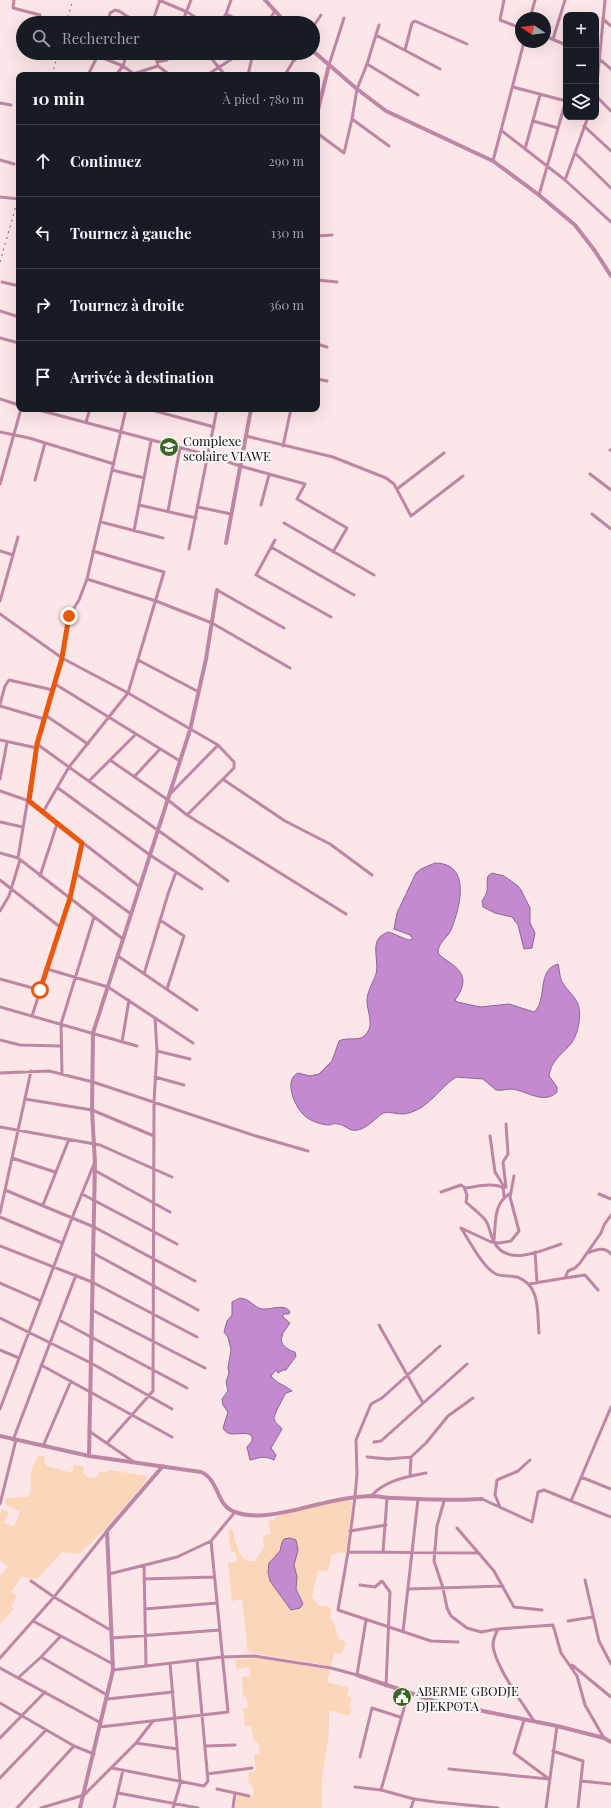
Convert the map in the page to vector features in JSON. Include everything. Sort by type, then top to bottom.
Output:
[{"type":"street","points":[[14,0],[13,8],[40,15]]},
{"type":"street","points":[[154,16],[160,0],[194,16]]},
{"type":"street","points":[[185,16],[191,0]]},
{"type":"street","points":[[230,0],[226,14],[230,16]]},
{"type":"street","points":[[265,0],[280,16]]},
{"type":"street","points":[[504,0],[500,20],[515,26]]},
{"type":"street","points":[[532,12],[535,0]]},
{"type":"street","points":[[563,43],[553,40],[565,0]]},
{"type":"street","points":[[598,48],[605,0]]},
{"type":"street","points":[[110,16],[115,10],[126,16]]},
{"type":"street","points":[[272,16],[275,11]]},
{"type":"street","points":[[320,102],[329,65],[344,18]]},
{"type":"street","points":[[603,19],[611,26]]},
{"type":"street","points":[[405,50],[412,23],[415,21],[467,44]]},
{"type":"street","points":[[320,135],[344,153],[357,89],[367,64],[379,25]]},
{"type":"street","points":[[376,35],[440,69]]},
{"type":"street","points":[[493,161],[523,48]]},
{"type":"street","points":[[320,57],[357,89],[386,111],[493,161],[539,195],[574,225],[586,239],[611,276]]},
{"type":"street","points":[[599,58],[611,69]]},
{"type":"street","points":[[89,72],[95,60]]},
{"type":"street","points":[[110,60],[123,66],[130,72]]},
{"type":"street","points":[[118,72],[123,66],[125,60]]},
{"type":"street","points":[[156,60],[157,64],[166,72]]},
{"type":"street","points":[[140,72],[167,60]]},
{"type":"street","points":[[212,60],[222,72]]},
{"type":"street","points":[[212,72],[230,60]]},
{"type":"street","points":[[249,72],[252,60]]},
{"type":"street","points":[[287,72],[295,60]]},
{"type":"street","points":[[367,64],[418,95]]},
{"type":"street","points":[[513,87],[563,100]]},
{"type":"street","points":[[525,149],[540,95]]},
{"type":"street","points":[[599,98],[611,111]]},
{"type":"street","points":[[0,103],[10,105]]},
{"type":"street","points":[[539,195],[563,111]]},
{"type":"street","points":[[352,119],[389,146]]},
{"type":"street","points":[[565,180],[587,120]]},
{"type":"street","points":[[533,121],[558,128]]},
{"type":"street","points":[[584,126],[611,151]]},
{"type":"street","points":[[502,131],[565,180],[611,222]]},
{"type":"street","points":[[575,153],[611,188]]},
{"type":"street","points":[[0,160],[14,164]]},
{"type":"street","points":[[0,197],[16,199]]},
{"type":"street","points":[[320,236],[332,235]]},
{"type":"street","points":[[320,280],[337,282]]},
{"type":"street","points":[[2,282],[16,285]]},
{"type":"street","points":[[0,311],[16,316]]},
{"type":"street","points":[[0,338],[16,342]]},
{"type":"street","points":[[320,345],[327,347]]},
{"type":"street","points":[[320,380],[327,381]]},
{"type":"street","points":[[0,399],[16,404]]},
{"type":"street","points":[[0,484],[20,412]]},
{"type":"street","points":[[47,412],[86,422],[120,433],[208,455],[269,475],[304,484],[297,499],[347,528],[333,552]]},
{"type":"street","points":[[86,422],[89,412]]},
{"type":"street","points":[[0,911],[11,889],[19,859],[22,827],[29,801],[37,744],[62,658],[69,616],[79,600],[87,579],[125,412]]},
{"type":"street","points":[[165,412],[214,427]]},
{"type":"street","points":[[189,549],[216,412]]},
{"type":"street","points":[[226,543],[250,412]]},
{"type":"street","points":[[283,446],[290,412]]},
{"type":"street","points":[[0,432],[29,438],[114,464]]},
{"type":"street","points":[[246,436],[332,457],[386,478],[394,484],[411,516],[463,476]]},
{"type":"street","points":[[134,531],[151,441]]},
{"type":"street","points":[[35,480],[44,443]]},
{"type":"street","points":[[168,511],[180,448]]},
{"type":"street","points":[[397,489],[444,453]]},
{"type":"street","points":[[0,465],[5,466]]},
{"type":"street","points":[[112,470],[144,478]]},
{"type":"street","points":[[590,474],[611,490]]},
{"type":"street","points":[[261,505],[269,475]]},
{"type":"street","points":[[139,505],[196,518]]},
{"type":"street","points":[[198,507],[231,514]]},
{"type":"street","points":[[592,514],[611,530]]},
{"type":"street","points":[[101,522],[163,538]]},
{"type":"street","points":[[284,523],[374,575]]},
{"type":"street","points":[[0,601],[18,537]]},
{"type":"street","points":[[275,540],[256,575],[331,617]]},
{"type":"street","points":[[271,547],[354,594]]},
{"type":"street","points":[[0,551],[13,555]]},
{"type":"street","points":[[43,812],[69,767],[128,693],[164,572],[93,551]]},
{"type":"street","points":[[87,579],[156,601],[212,623],[290,668]]},
{"type":"street","points":[[89,1456],[94,1227],[92,1110],[93,1033],[190,730],[199,692],[217,590],[284,628]]},
{"type":"street","points":[[0,614],[62,658],[128,693],[218,745],[235,764],[234,768],[224,780],[186,815]]},
{"type":"street","points":[[138,660],[199,692]]},
{"type":"street","points":[[44,719],[0,705],[5,686],[9,680],[53,690]]},
{"type":"street","points":[[55,684],[180,761]]},
{"type":"street","points":[[46,715],[88,744]]},
{"type":"street","points":[[89,781],[136,734]]},
{"type":"street","points":[[0,740],[37,748]]},
{"type":"street","points":[[0,779],[7,742]]},
{"type":"street","points":[[37,744],[158,829],[228,881]]},
{"type":"street","points":[[170,794],[218,745]]},
{"type":"street","points":[[134,777],[160,749]]},
{"type":"street","points":[[110,760],[168,800],[186,815],[346,914]]},
{"type":"street","points":[[224,780],[285,821],[330,844],[372,875]]},
{"type":"street","points":[[58,788],[150,855],[202,889]]},
{"type":"street","points":[[0,791],[29,801],[57,824],[140,886]]},
{"type":"street","points":[[0,822],[22,827]]},
{"type":"street","points":[[40,876],[57,824]]},
{"type":"street","points":[[32,1016],[70,898],[82,843]]},
{"type":"street","points":[[0,853],[19,859],[123,940]]},
{"type":"street","points":[[75,872],[131,914]]},
{"type":"street","points":[[144,974],[176,872]]},
{"type":"street","points":[[0,880],[60,927]]},
{"type":"street","points":[[62,1074],[61,1024],[74,977],[94,917]]},
{"type":"street","points":[[160,920],[184,936],[166,989]]},
{"type":"street","points":[[118,956],[197,1010]]},
{"type":"street","points":[[47,970],[108,987],[192,1043]]},
{"type":"street","points":[[0,979],[40,990]]},
{"type":"street","points":[[122,1042],[129,1000]]},
{"type":"street","points":[[0,1007],[137,1046]]},
{"type":"street","points":[[107,1443],[153,1391],[154,1102],[157,1051],[155,1018]]},
{"type":"street","points":[[0,1040],[20,1045],[61,1046]]},
{"type":"street","points":[[157,1051],[190,1059]]},
{"type":"street","points":[[0,1213],[31,1071]]},
{"type":"street","points":[[0,1073],[31,1071],[62,1074],[93,1082],[256,1136],[308,1151]]},
{"type":"street","points":[[155,1077],[184,1085]]},
{"type":"street","points":[[25,1099],[92,1110],[154,1136]]},
{"type":"street","points":[[503,1188],[506,1187],[503,1162],[508,1154],[506,1124]]},
{"type":"street","points":[[0,1127],[100,1145],[172,1177]]},
{"type":"street","points":[[490,1136],[495,1172],[503,1188],[504,1197]]},
{"type":"street","points":[[43,1205],[69,1139]]},
{"type":"street","points":[[12,1158],[55,1172]]},
{"type":"street","points":[[0,1409],[72,1218],[93,1170]]},
{"type":"street","points":[[93,1170],[170,1212]]},
{"type":"street","points":[[514,1176],[510,1197],[519,1231],[511,1241],[494,1242],[461,1228],[489,1268],[497,1275],[517,1277],[529,1284],[536,1295],[539,1333]]},
{"type":"street","points":[[441,1192],[461,1185],[465,1188],[501,1186],[503,1188]]},
{"type":"street","points":[[465,1188],[467,1195],[466,1202],[487,1222],[494,1242],[502,1252],[512,1256],[535,1252],[561,1244]]},
{"type":"street","points":[[5,1190],[94,1227],[195,1281]]},
{"type":"street","points":[[494,1242],[499,1204],[504,1197],[511,1193]]},
{"type":"street","points":[[82,1194],[178,1244]]},
{"type":"street","points":[[599,1194],[611,1199]]},
{"type":"street","points":[[565,1278],[568,1271],[576,1268],[587,1253],[611,1215]]},
{"type":"street","points":[[0,1217],[62,1244]]},
{"type":"street","points":[[0,1246],[92,1282],[197,1337]]},
{"type":"street","points":[[587,1253],[600,1249],[608,1250],[611,1254]]},
{"type":"street","points":[[535,1252],[537,1283]]},
{"type":"street","points":[[93,1253],[198,1310]]},
{"type":"street","points":[[0,1504],[14,1440],[76,1275]]},
{"type":"street","points":[[529,1284],[585,1275],[598,1290]]},
{"type":"street","points":[[0,1283],[41,1301]]},
{"type":"street","points":[[92,1310],[204,1368]]},
{"type":"street","points":[[0,1318],[29,1331],[91,1363],[172,1409]]},
{"type":"street","points":[[59,1320],[187,1388]]},
{"type":"street","points":[[379,1325],[423,1403]]},
{"type":"street","points":[[440,1346],[382,1398],[371,1404],[356,1440],[355,1497],[348,1552],[338,1610],[431,1641],[458,1642]]},
{"type":"street","points":[[0,1350],[19,1358]]},
{"type":"street","points":[[42,1364],[172,1437]]},
{"type":"street","points":[[374,1442],[380,1441],[467,1364]]},
{"type":"street","points":[[44,1446],[71,1381]]},
{"type":"street","points":[[367,1457],[388,1459],[410,1457],[426,1443],[448,1416],[473,1398]]},
{"type":"street","points":[[571,1501],[611,1407]]},
{"type":"street","points":[[89,1431],[135,1462]]},
{"type":"street","points":[[0,1436],[89,1456],[163,1466],[205,1474],[210,1479],[226,1507],[235,1512],[254,1515],[272,1514],[355,1497],[371,1496],[444,1501],[482,1500],[532,1522],[538,1492],[544,1490],[611,1517]]},
{"type":"street","points":[[410,1457],[410,1476]]},
{"type":"street","points":[[500,1507],[496,1495],[496,1480],[518,1471],[530,1460]]},
{"type":"street","points":[[0,1658],[54,1597],[107,1531],[163,1466]]},
{"type":"street","points":[[371,1496],[377,1490],[394,1480],[426,1473]]},
{"type":"street","points":[[581,1477],[611,1489]]},
{"type":"street","points":[[384,1552],[387,1498]]},
{"type":"street","points":[[403,1632],[418,1499]]},
{"type":"street","points":[[444,1501],[437,1526],[433,1554],[435,1568],[443,1588],[447,1608],[451,1616],[458,1623],[467,1628],[482,1632],[498,1629],[553,1625],[561,1653],[569,1663],[579,1681],[585,1705],[604,1738]]},
{"type":"street","points":[[109,1574],[144,1566],[177,1556],[211,1541],[235,1512]]},
{"type":"street","points":[[350,1531],[386,1524]]},
{"type":"street","points":[[457,1528],[503,1586],[514,1607],[542,1610]]},
{"type":"street","points":[[80,1808],[113,1670],[107,1531]]},
{"type":"street","points":[[0,1668],[100,1725],[153,1721],[228,1712],[211,1541]]},
{"type":"street","points":[[348,1552],[479,1554]]},
{"type":"street","points":[[144,1566],[146,1666]]},
{"type":"street","points":[[144,1579],[214,1577]]},
{"type":"street","points":[[585,1580],[599,1641],[611,1664]]},
{"type":"street","points":[[31,1581],[54,1597],[112,1631]]},
{"type":"street","points":[[360,1585],[375,1587],[382,1581],[390,1592],[386,1686]]},
{"type":"street","points":[[408,1588],[503,1586]]},
{"type":"street","points":[[145,1609],[217,1604]]},
{"type":"street","points":[[568,1621],[593,1617]]},
{"type":"street","points":[[357,1675],[366,1620]]},
{"type":"street","points":[[33,1621],[60,1637],[113,1664]]},
{"type":"street","points":[[498,1629],[493,1643],[494,1651],[503,1671],[534,1722]]},
{"type":"street","points":[[112,1638],[220,1630]]},
{"type":"street","points":[[18,1678],[60,1637]]},
{"type":"street","points":[[113,1670],[222,1657],[259,1656],[331,1668],[357,1675],[408,1694],[451,1705],[557,1726],[604,1738],[611,1742]]},
{"type":"street","points":[[41,1657],[107,1697],[173,1692]]},
{"type":"street","points":[[112,1768],[204,1786],[208,1781],[196,1660]]},
{"type":"street","points":[[170,1663],[181,1781],[173,1808]]},
{"type":"street","points":[[569,1663],[611,1697]]},
{"type":"street","points":[[0,1738],[44,1692]]},
{"type":"street","points":[[382,1790],[400,1717],[408,1694]]},
{"type":"street","points":[[0,1703],[74,1746],[94,1754]]},
{"type":"street","points":[[360,1757],[372,1708],[400,1717]]},
{"type":"street","points":[[524,1720],[514,1753],[549,1779]]},
{"type":"street","points":[[41,1808],[84,1795],[136,1743],[153,1721]]},
{"type":"street","points":[[546,1808],[557,1726]]},
{"type":"street","points":[[0,1778],[46,1730]]},
{"type":"street","points":[[136,1743],[177,1749]]},
{"type":"street","points":[[205,1746],[235,1745]]},
{"type":"street","points":[[17,1808],[74,1746]]},
{"type":"street","points":[[553,1751],[583,1761],[578,1808]]},
{"type":"street","points":[[207,1774],[252,1768]]},
{"type":"street","points":[[448,1769],[549,1779]]},
{"type":"street","points":[[114,1808],[123,1770]]},
{"type":"street","points":[[581,1781],[611,1784]]},
{"type":"street","points":[[355,1787],[382,1790],[414,1799],[498,1808]]},
{"type":"street","points":[[217,1789],[249,1796]]},
{"type":"street","points":[[118,1792],[198,1808]]},
{"type":"street","points":[[233,1808],[235,1793]]},
{"type":"street","points":[[411,1808],[414,1799]]},
{"type":"shaded area","points":[[435,863],[447,865],[454,870],[459,878],[460,899],[458,910],[451,930],[440,945],[438,951],[440,955],[456,967],[461,973],[463,980],[461,989],[455,1000],[457,1002],[480,1007],[509,1004],[534,1012],[541,1000],[544,979],[547,972],[551,967],[558,964],[560,978],[577,1002],[580,1012],[579,1025],[575,1037],[569,1046],[559,1056],[550,1071],[549,1076],[557,1087],[557,1092],[552,1096],[541,1097],[512,1089],[496,1090],[483,1079],[456,1077],[444,1086],[429,1102],[416,1110],[406,1114],[383,1113],[368,1125],[358,1130],[352,1130],[337,1124],[327,1125],[311,1120],[300,1110],[293,1096],[291,1082],[293,1077],[298,1073],[310,1076],[319,1074],[332,1061],[339,1041],[346,1039],[358,1039],[367,1033],[370,1022],[367,997],[376,974],[376,944],[378,939],[382,935],[389,932],[408,940],[413,939],[410,935],[394,929],[397,913],[416,873],[421,869]]},
{"type":"shaded area","points":[[492,873],[504,876],[521,890],[530,908],[530,923],[535,933],[532,948],[524,949],[518,925],[512,917],[495,913],[483,907],[482,901],[487,891],[488,876]]},
{"type":"shaded area","points":[[240,1298],[247,1300],[260,1309],[281,1307],[288,1309],[290,1312],[289,1314],[283,1314],[283,1317],[290,1323],[283,1333],[281,1340],[286,1348],[295,1352],[296,1356],[286,1370],[278,1373],[276,1370],[271,1376],[292,1391],[286,1393],[274,1417],[275,1422],[282,1429],[271,1448],[276,1455],[274,1460],[264,1457],[250,1460],[247,1447],[252,1441],[252,1436],[245,1433],[229,1433],[223,1428],[228,1412],[223,1405],[222,1399],[228,1391],[226,1382],[229,1373],[228,1368],[231,1350],[228,1337],[224,1332],[227,1321],[232,1315],[232,1302]]},
{"type":"shaded area","points":[[38,1455],[45,1457],[44,1463],[47,1466],[72,1473],[74,1465],[84,1467],[83,1474],[91,1478],[97,1476],[100,1471],[106,1473],[109,1470],[148,1476],[142,1486],[105,1529],[79,1554],[62,1552],[37,1579],[22,1577],[11,1591],[17,1597],[11,1606],[14,1609],[0,1624],[0,1576],[8,1567],[0,1561],[0,1514],[2,1509],[9,1512],[4,1523],[14,1527],[20,1512],[6,1505],[5,1498],[27,1497],[30,1494],[30,1476]]},
{"type":"shaded area","points":[[347,1500],[352,1502],[346,1552],[332,1554],[328,1571],[318,1570],[312,1597],[319,1606],[327,1606],[331,1609],[330,1617],[339,1639],[346,1642],[342,1654],[334,1653],[331,1666],[248,1652],[242,1599],[232,1601],[228,1563],[237,1562],[236,1554],[231,1551],[228,1531],[232,1528],[236,1545],[241,1555],[245,1559],[255,1561],[264,1547],[263,1537],[271,1534],[268,1521],[276,1519],[276,1515]],"holes":[[[287,1538],[294,1539],[297,1545],[294,1565],[297,1577],[296,1589],[303,1604],[300,1608],[291,1610],[275,1585],[274,1557],[280,1553],[281,1544]]]},
{"type":"shaded area","points":[[290,1538],[296,1540],[298,1550],[294,1565],[297,1577],[296,1589],[303,1604],[300,1608],[291,1610],[270,1581],[268,1572],[269,1563],[280,1551],[282,1542],[284,1539]]},
{"type":"shaded area","points":[[259,1658],[330,1670],[327,1682],[349,1688],[347,1697],[352,1697],[349,1707],[352,1708],[349,1716],[329,1710],[329,1732],[322,1779],[322,1808],[235,1808],[237,1796],[253,1797],[254,1788],[248,1783],[249,1772],[256,1771],[254,1755],[260,1754],[258,1742],[254,1741],[251,1726],[245,1726],[243,1709],[248,1708],[247,1697],[243,1696],[242,1677],[250,1676],[250,1667],[237,1669],[235,1660]]},
{"type":"railway","points":[[68,16],[73,0]]},
{"type":"railway","points":[[53,72],[56,60]]},
{"type":"railway","points":[[0,262],[16,206]]},
{"type":"place","name":"Complexe scolaire VIAWE","points":[[169,447]]},
{"type":"place","name":"ABERME GBODJE DJEKPOTA","points":[[402,1697]]},
{"type":"route","points":[[40,990],[70,898],[82,843],[29,801],[37,744],[62,658],[69,616]]}]
